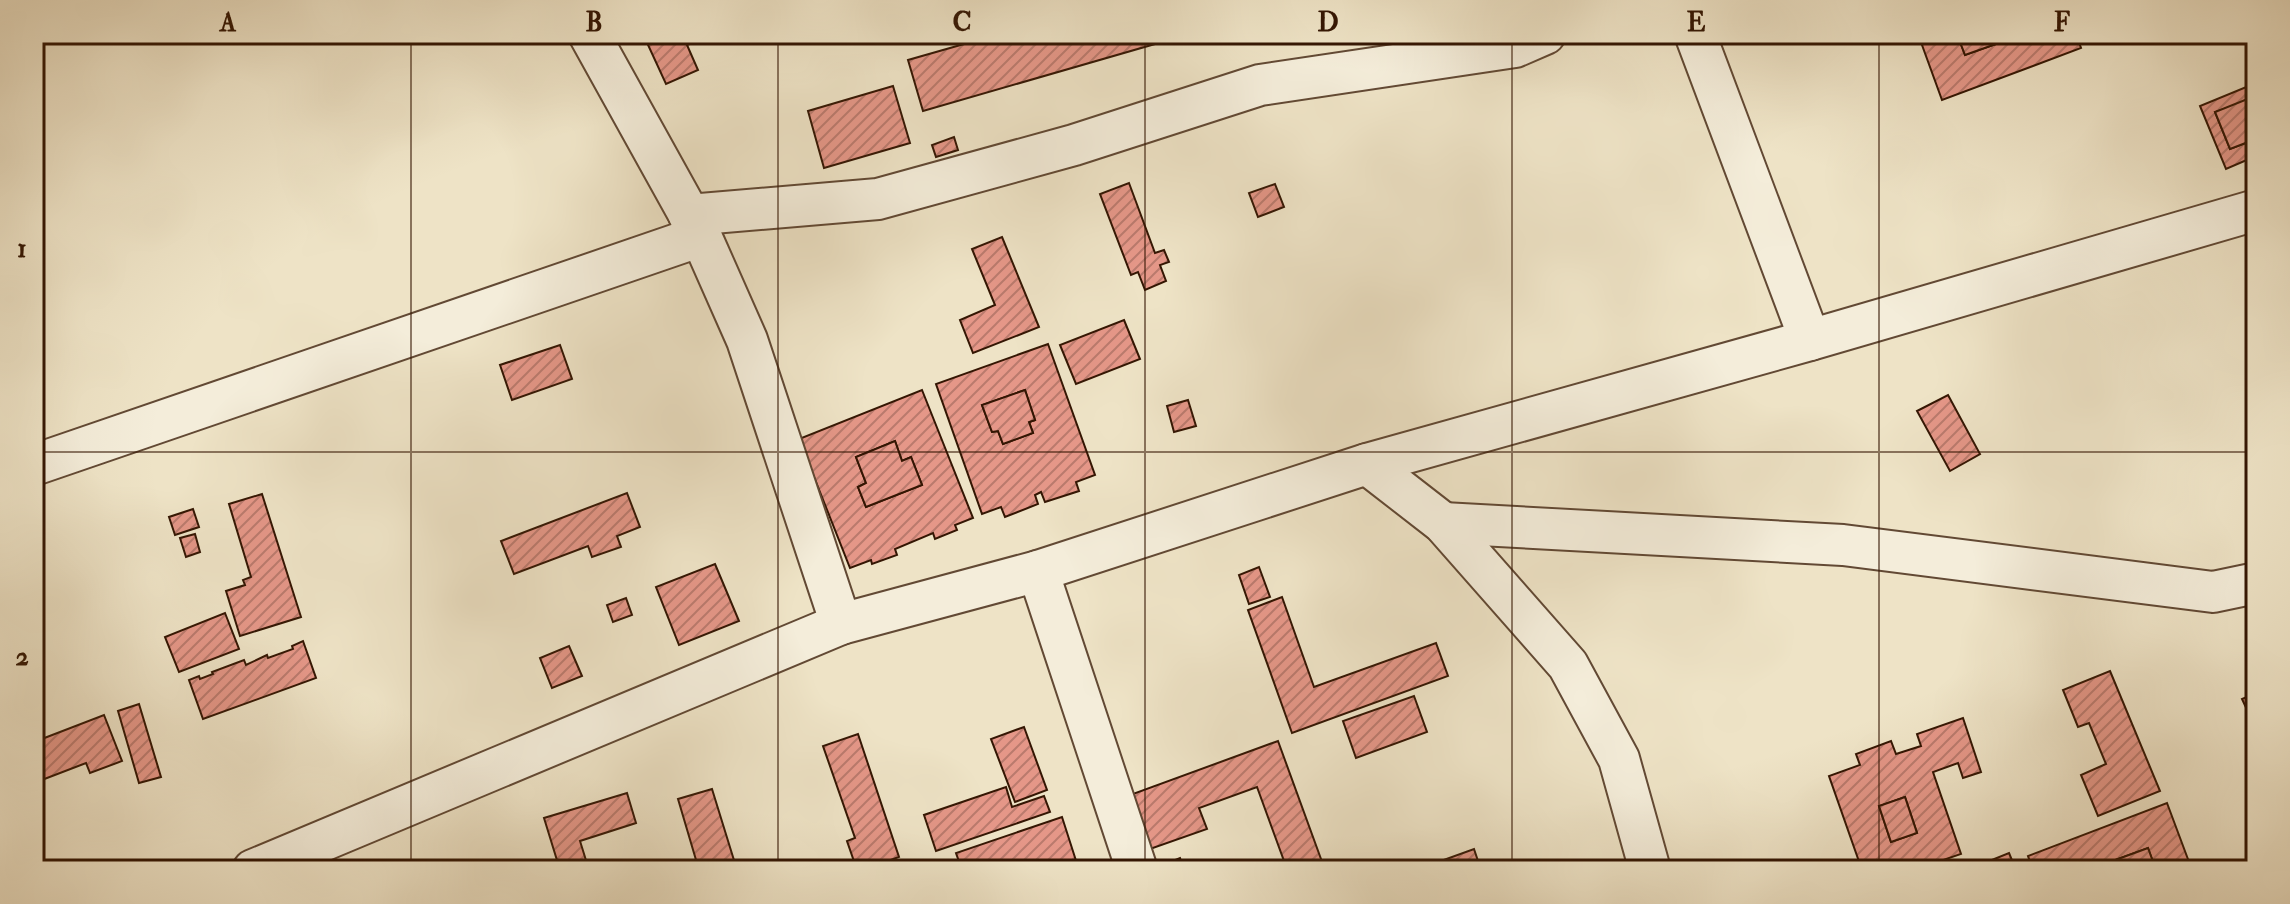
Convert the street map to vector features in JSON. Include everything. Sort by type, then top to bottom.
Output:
[{"type":"street","points":[[589,34],[695,226],[747,340],[841,624]]},
{"type":"street","points":[[34,465],[695,226],[878,199],[1074,145],[1260,85],[1515,47],[1545,34]]},
{"type":"street","points":[[1695,34],[1810,340]]},
{"type":"street","points":[[253,870],[841,624],[1038,571],[1367,464],[1810,340],[2256,210]]},
{"type":"street","points":[[1367,464],[1443,523],[1568,665],[1619,759],[1650,870]]},
{"type":"street","points":[[1443,523],[1843,545],[2213,592],[2256,583]]},
{"type":"street","points":[[1038,571],[1137,870]]},
{"type":"building","points":[[643,34],[694,34],[697,41],[687,45],[698,70],[666,84]]},
{"type":"building","points":[[891,34],[924,34],[893,43]]},
{"type":"building","points":[[999,34],[1152,34],[1155,44],[923,111],[908,60]]},
{"type":"building","points":[[1918,34],[1957,34],[1965,55],[2024,34],[2076,34],[2081,48],[1942,100]]},
{"type":"building","points":[[1957,34],[2024,34],[1965,55]]},
{"type":"building","points":[[2256,83],[2256,98],[2215,112],[2230,149],[2256,139],[2256,156],[2226,169],[2200,106]]},
{"type":"building","points":[[893,86],[910,143],[824,168],[808,111]]},
{"type":"building","points":[[2255,96],[2256,139],[2230,149],[2215,112]]},
{"type":"building","points":[[954,137],[958,150],[936,157],[932,145]]},
{"type":"building","points":[[1129,183],[1155,253],[1164,250],[1169,262],[1160,265],[1166,281],[1145,290],[1138,272],[1131,275],[1100,194]]},
{"type":"building","points":[[1275,184],[1284,207],[1258,217],[1249,193]]},
{"type":"building","points":[[1002,237],[1039,327],[973,353],[960,320],[995,305],[972,249]]},
{"type":"building","points":[[1124,320],[1140,359],[1076,384],[1060,345]]},
{"type":"building","points":[[1048,344],[1095,475],[1076,482],[1079,491],[1045,502],[1041,492],[1035,495],[1038,504],[1005,517],[1001,507],[982,514],[936,384]],"holes":[[[1025,390],[1035,420],[1029,422],[1033,433],[1003,444],[998,431],[992,432],[982,405]]]},
{"type":"building","points":[[560,345],[572,379],[512,400],[500,365]]},
{"type":"building","points":[[922,390],[973,518],[955,525],[957,530],[935,539],[933,533],[895,549],[897,555],[850,568],[799,439]],"holes":[[[895,441],[902,461],[911,457],[922,485],[866,507],[858,487],[866,483],[856,457]]]},
{"type":"building","points":[[1025,390],[1035,420],[1029,422],[1033,433],[1003,444],[998,431],[992,432],[982,405]]},
{"type":"building","points":[[1948,395],[1980,454],[1950,471],[1917,411]]},
{"type":"building","points":[[1188,400],[1196,426],[1174,432],[1167,406]]},
{"type":"building","points":[[895,441],[902,461],[911,457],[922,485],[866,507],[858,487],[866,483],[856,457]]},
{"type":"building","points":[[627,493],[640,527],[617,536],[621,547],[592,557],[588,546],[514,574],[501,541]]},
{"type":"building","points":[[262,494],[301,617],[240,636],[226,591],[245,585],[243,580],[251,577],[229,504]]},
{"type":"building","points":[[193,509],[199,527],[175,535],[169,517]]},
{"type":"building","points":[[195,534],[200,552],[186,557],[180,538]]},
{"type":"building","points":[[715,564],[739,621],[679,645],[656,587]]},
{"type":"building","points":[[1259,567],[1270,597],[1249,604],[1239,575]]},
{"type":"building","points":[[1282,597],[1314,687],[1436,643],[1448,676],[1292,733],[1248,610]]},
{"type":"building","points":[[626,598],[632,615],[613,622],[607,605]]},
{"type":"building","points":[[225,613],[239,649],[179,672],[165,637]]},
{"type":"building","points":[[303,641],[316,678],[203,719],[189,680],[199,676],[200,679],[244,660],[246,665],[267,655],[268,658],[293,649],[292,646]]},
{"type":"building","points":[[569,646],[582,676],[552,688],[540,658]]},
{"type":"building","points":[[2110,671],[2160,791],[2098,816],[2081,775],[2106,764],[2089,723],[2078,727],[2063,690]]},
{"type":"building","points":[[2256,693],[2256,729],[2242,699]]},
{"type":"building","points":[[1414,696],[1427,732],[1356,758],[1343,721]]},
{"type":"building","points":[[139,704],[161,777],[139,783],[118,711]]},
{"type":"building","points":[[104,715],[122,761],[90,773],[86,763],[34,783],[34,742]]},
{"type":"building","points":[[1963,718],[1981,772],[1963,778],[1958,763],[1933,772],[1961,854],[1914,870],[1862,870],[1829,776],[1860,765],[1856,754],[1891,741],[1896,754],[1921,746],[1917,734]],"holes":[[[1905,797],[1917,833],[1891,842],[1879,806]]]},
{"type":"building","points":[[1024,727],[1047,790],[1015,802],[991,739]]},
{"type":"building","points":[[858,734],[899,857],[863,870],[857,870],[847,841],[855,838],[823,746]]},
{"type":"building","points":[[1278,741],[1325,870],[1261,870],[1284,861],[1257,787],[1199,808],[1207,829],[1150,849],[1130,795]]},
{"type":"building","points":[[1006,787],[1012,807],[1044,796],[1050,812],[936,851],[924,815]]},
{"type":"building","points":[[712,789],[737,870],[699,870],[678,799]]},
{"type":"building","points":[[627,793],[636,823],[580,841],[589,870],[560,870],[544,818]]},
{"type":"building","points":[[1905,797],[1917,833],[1891,842],[1879,806]]},
{"type":"building","points":[[2167,803],[2192,870],[2156,870],[2148,848],[2088,870],[2033,870],[2028,856]]},
{"type":"building","points":[[1062,817],[1079,870],[962,870],[956,853]]},
{"type":"building","points":[[2148,848],[2156,870],[2088,870]]},
{"type":"building","points":[[1474,849],[1481,870],[1416,870]]},
{"type":"building","points":[[2009,853],[2016,870],[1967,870]]},
{"type":"building","points":[[1180,858],[1184,870],[1158,870],[1157,867]]}]
